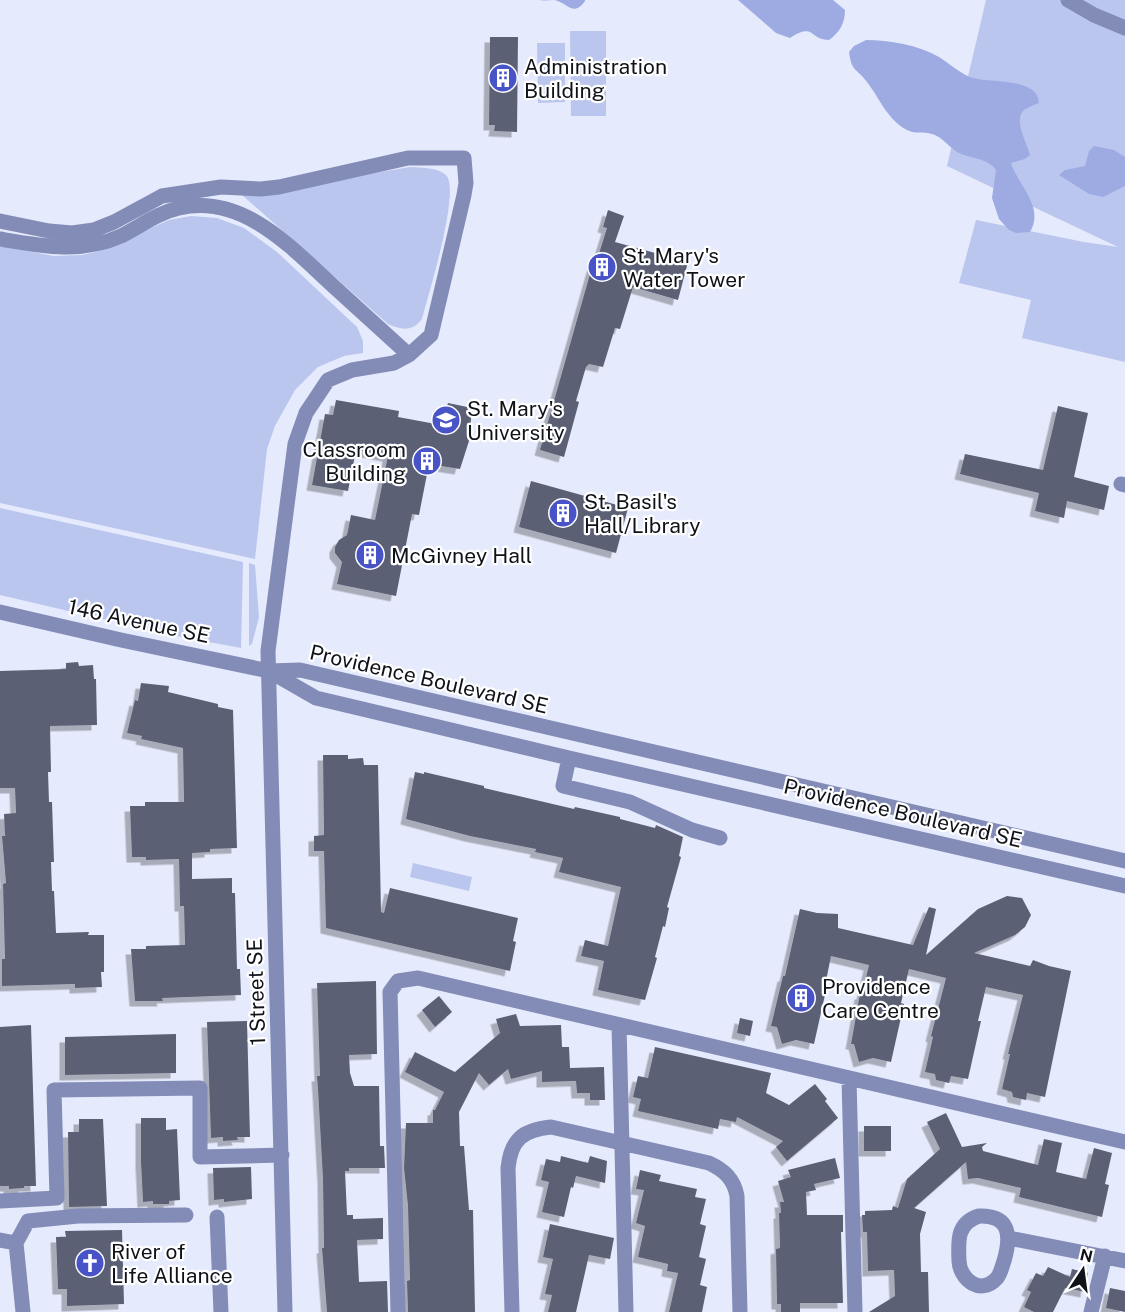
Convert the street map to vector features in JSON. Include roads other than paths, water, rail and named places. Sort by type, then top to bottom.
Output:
[{"type":"street","points":[[1068,0],[1094,15],[1125,28]]},
{"type":"street","points":[[0,221],[49,231],[72,233],[94,230],[114,222],[162,196],[221,187],[261,189],[279,187],[408,158],[464,158],[466,183],[434,327],[431,335],[409,355],[278,236],[250,218],[216,207],[178,208],[156,216],[122,235],[90,245],[52,247],[0,239]]},
{"type":"street","name":"1 Street SE","points":[[285,1312],[268,651],[296,444],[306,413],[328,380],[352,370],[394,363],[409,355]]},
{"type":"street","name":"146 Avenue SE","points":[[0,612],[121,640],[269,670]]},
{"type":"street","name":"Providence Boulevard SE","points":[[269,670],[316,698],[1125,886]]},
{"type":"street","name":"Providence Boulevard SE","points":[[269,670],[300,670],[1125,861]]},
{"type":"street","points":[[569,758],[563,786],[630,802],[692,830],[720,838]]},
{"type":"street","points":[[398,1312],[390,992],[398,981],[418,978],[1125,1142]]},
{"type":"street","points":[[619,1025],[626,1312]]},
{"type":"street","points":[[849,1079],[855,1312]]},
{"type":"street","points":[[0,1201],[57,1198],[54,1090],[200,1088],[200,1157],[282,1155]]},
{"type":"street","points":[[512,1312],[507,1168],[510,1152],[525,1133],[551,1127],[709,1163],[727,1175],[735,1186],[737,1196],[740,1312]]},
{"type":"street","points":[[22,1312],[16,1243],[28,1221],[78,1216],[186,1215]]},
{"type":"street","points":[[980,1216],[993,1217],[1003,1224],[1009,1238],[1000,1271],[991,1282],[978,1285],[967,1281],[959,1263],[958,1239],[966,1222],[980,1216]]},
{"type":"street","points":[[217,1217],[221,1312]]},
{"type":"street","points":[[1009,1238],[1125,1261]]},
{"type":"street","points":[[0,1240],[16,1243]]},
{"type":"street","points":[[1091,1312],[1105,1256]]},
{"type":"place","name":"Administration Building","points":[[503,78]]},
{"type":"place","name":"St. Mary's Water Tower","points":[[602,267]]},
{"type":"place","name":"St. Mary's University","points":[[446,420]]},
{"type":"place","name":"Classroom Building","points":[[427,461]]},
{"type":"place","name":"St. Basil's Hall/Library","points":[[563,513]]},
{"type":"place","name":"McGivney Hall","points":[[370,555]]},
{"type":"place","name":"Providence Care Centre","points":[[801,998]]},
{"type":"place","name":"River of Life Alliance","points":[[90,1263]]}]
